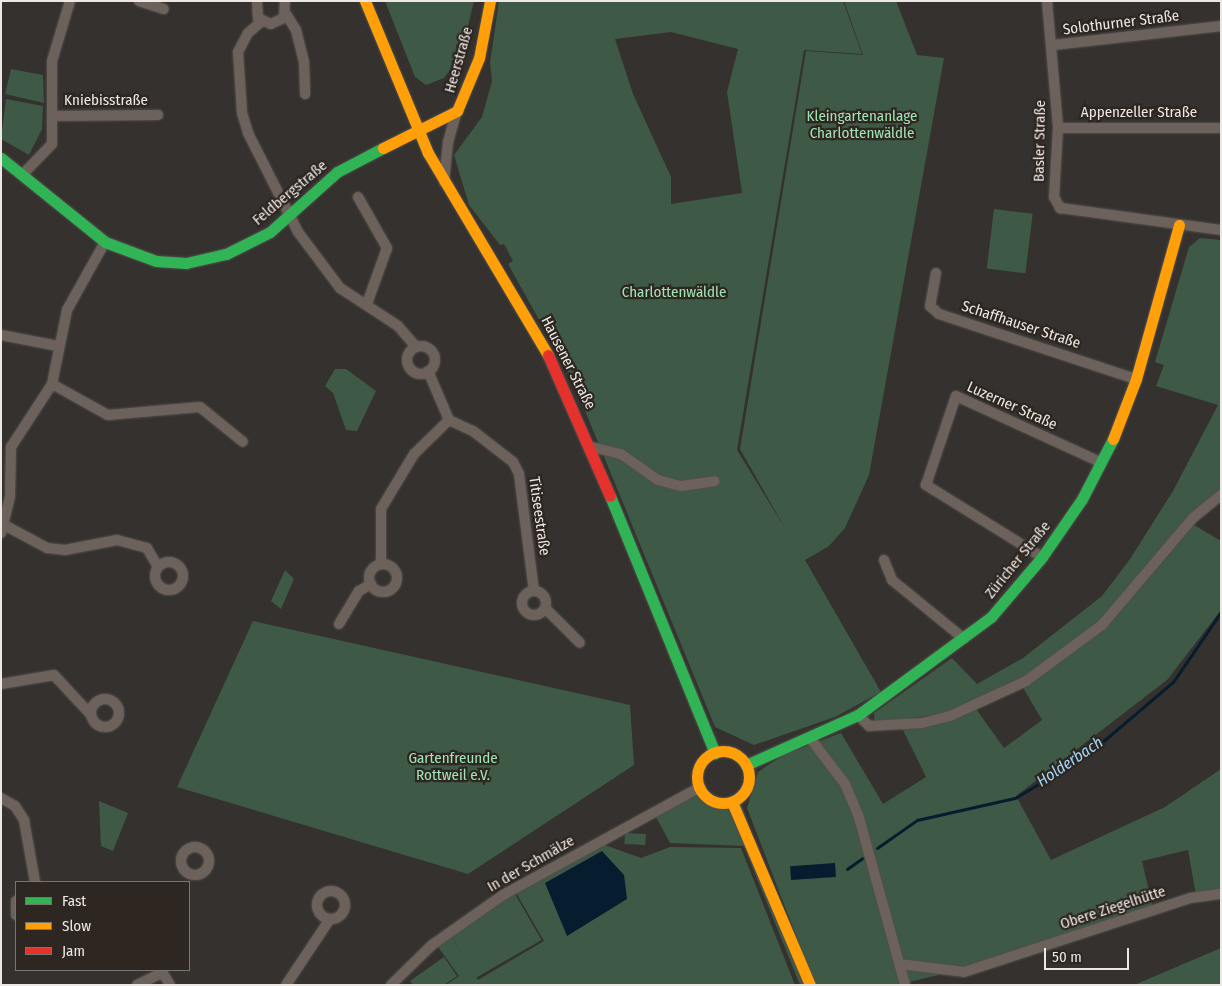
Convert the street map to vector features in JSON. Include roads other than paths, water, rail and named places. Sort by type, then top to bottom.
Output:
[{"type":"street","name":"Kniebisstraße","points":[[24,172],[52,144],[54,116],[52,61],[70,1]]},
{"type":"street","points":[[139,1],[164,10]]},
{"type":"street","points":[[257,1],[256,13],[262,21],[276,23],[286,14]]},
{"type":"street","points":[[285,1],[286,14],[296,30],[304,62],[305,94]]},
{"type":"street","name":"Hausener Straße","points":[[366,1],[418,132],[444,183],[534,327],[592,447],[715,753]]},
{"type":"street","name":"Heerstraße","points":[[418,132],[457,111],[479,58],[490,1]]},
{"type":"street","name":"Basler Straße","points":[[1047,1],[1054,45],[1058,128],[1054,197],[1060,208],[1221,230]]},
{"type":"street","points":[[262,21],[248,33],[238,52],[242,113],[298,232],[340,288],[398,326],[416,347],[428,348],[434,355],[428,372],[449,420],[414,454],[381,509],[381,564]]},
{"type":"street","name":"Solothurner Straße","points":[[1054,45],[1221,26]]},
{"type":"street","points":[[444,183],[448,142],[457,111]]},
{"type":"street","name":"Kniebisstraße","points":[[54,116],[158,115]]},
{"type":"street","name":"Appenzeller Straße","points":[[1058,128],[1221,128]]},
{"type":"street","name":"Feldbergstraße","points":[[1,158],[24,172],[105,242],[156,261],[186,263],[250,244],[290,215],[337,172],[418,132]]},
{"type":"street","points":[[358,197],[387,248],[367,304]]},
{"type":"street","name":"Züricher Straße","points":[[746,765],[858,715],[964,639],[991,617],[1042,557],[1100,462],[1136,378],[1179,225]]},
{"type":"street","points":[[105,242],[79,284],[58,346],[52,384],[6,446],[4,529],[47,548],[64,550],[117,540],[147,548],[158,567]]},
{"type":"street","name":"Schaffhauser Straße","points":[[936,273],[930,306],[939,314],[1136,378]]},
{"type":"street","points":[[1,335],[58,346]]},
{"type":"street","points":[[416,347],[408,357],[409,366],[420,374],[428,372]]},
{"type":"street","points":[[52,384],[108,415],[200,407],[243,442]]},
{"type":"street","name":"Luzerner Straße","points":[[1042,557],[926,485],[956,396],[1100,462]]},
{"type":"street","name":"Titiseestraße","points":[[449,420],[473,431],[513,462],[519,474],[534,591]]},
{"type":"street","points":[[592,447],[621,454],[658,480],[681,486],[715,481]]},
{"type":"street","points":[[858,715],[869,726],[922,723],[950,716],[1026,682],[1102,625],[1194,517],[1221,495]]},
{"type":"street","points":[[884,560],[892,580],[964,639]]},
{"type":"street","points":[[371,584],[382,591],[394,586],[394,569],[381,564]]},
{"type":"street","points":[[371,584],[371,571],[381,564]]},
{"type":"street","points":[[339,624],[359,591],[371,584]]},
{"type":"street","points":[[544,608],[535,615],[524,610],[524,596],[534,591],[544,597],[544,608],[580,643]]},
{"type":"street","points":[[1,684],[54,675],[92,715]]},
{"type":"street","points":[[810,738],[845,784],[858,814],[905,985]]},
{"type":"street","points":[[715,753],[733,753],[746,765],[746,790],[732,802],[717,802],[700,787],[700,766],[715,753]]},
{"type":"street","name":"In der Schmälze","points":[[391,985],[432,945],[503,895],[700,787]]},
{"type":"street","points":[[1,798],[16,806],[24,820],[35,881]]},
{"type":"street","points":[[732,802],[810,985]]},
{"type":"street","name":"Obere Ziegelhütte","points":[[900,964],[964,972],[1191,898],[1221,894]]},
{"type":"street","points":[[286,985],[330,919]]},
{"type":"street","points":[[137,985],[162,971],[170,985]]},
{"type":"water","points":[[602,851],[624,875],[627,899],[567,936],[545,883]]},
{"type":"water","points":[[835,863],[836,877],[791,880],[790,866]]},
{"type":"waterway","name":"Holderbach","points":[[877,848],[917,820],[1015,798],[1088,754],[1173,682],[1221,612]]},
{"type":"waterway","points":[[847,869],[863,858]]},
{"type":"park label","name":"Kleingartenanlage Charlottenwäldle","points":[[862,124]]},
{"type":"park label","name":"Charlottenwäldle","points":[[674,293]]},
{"type":"park label","name":"Gartenfreunde Rottweil e.V.","points":[[453,766]]}]
